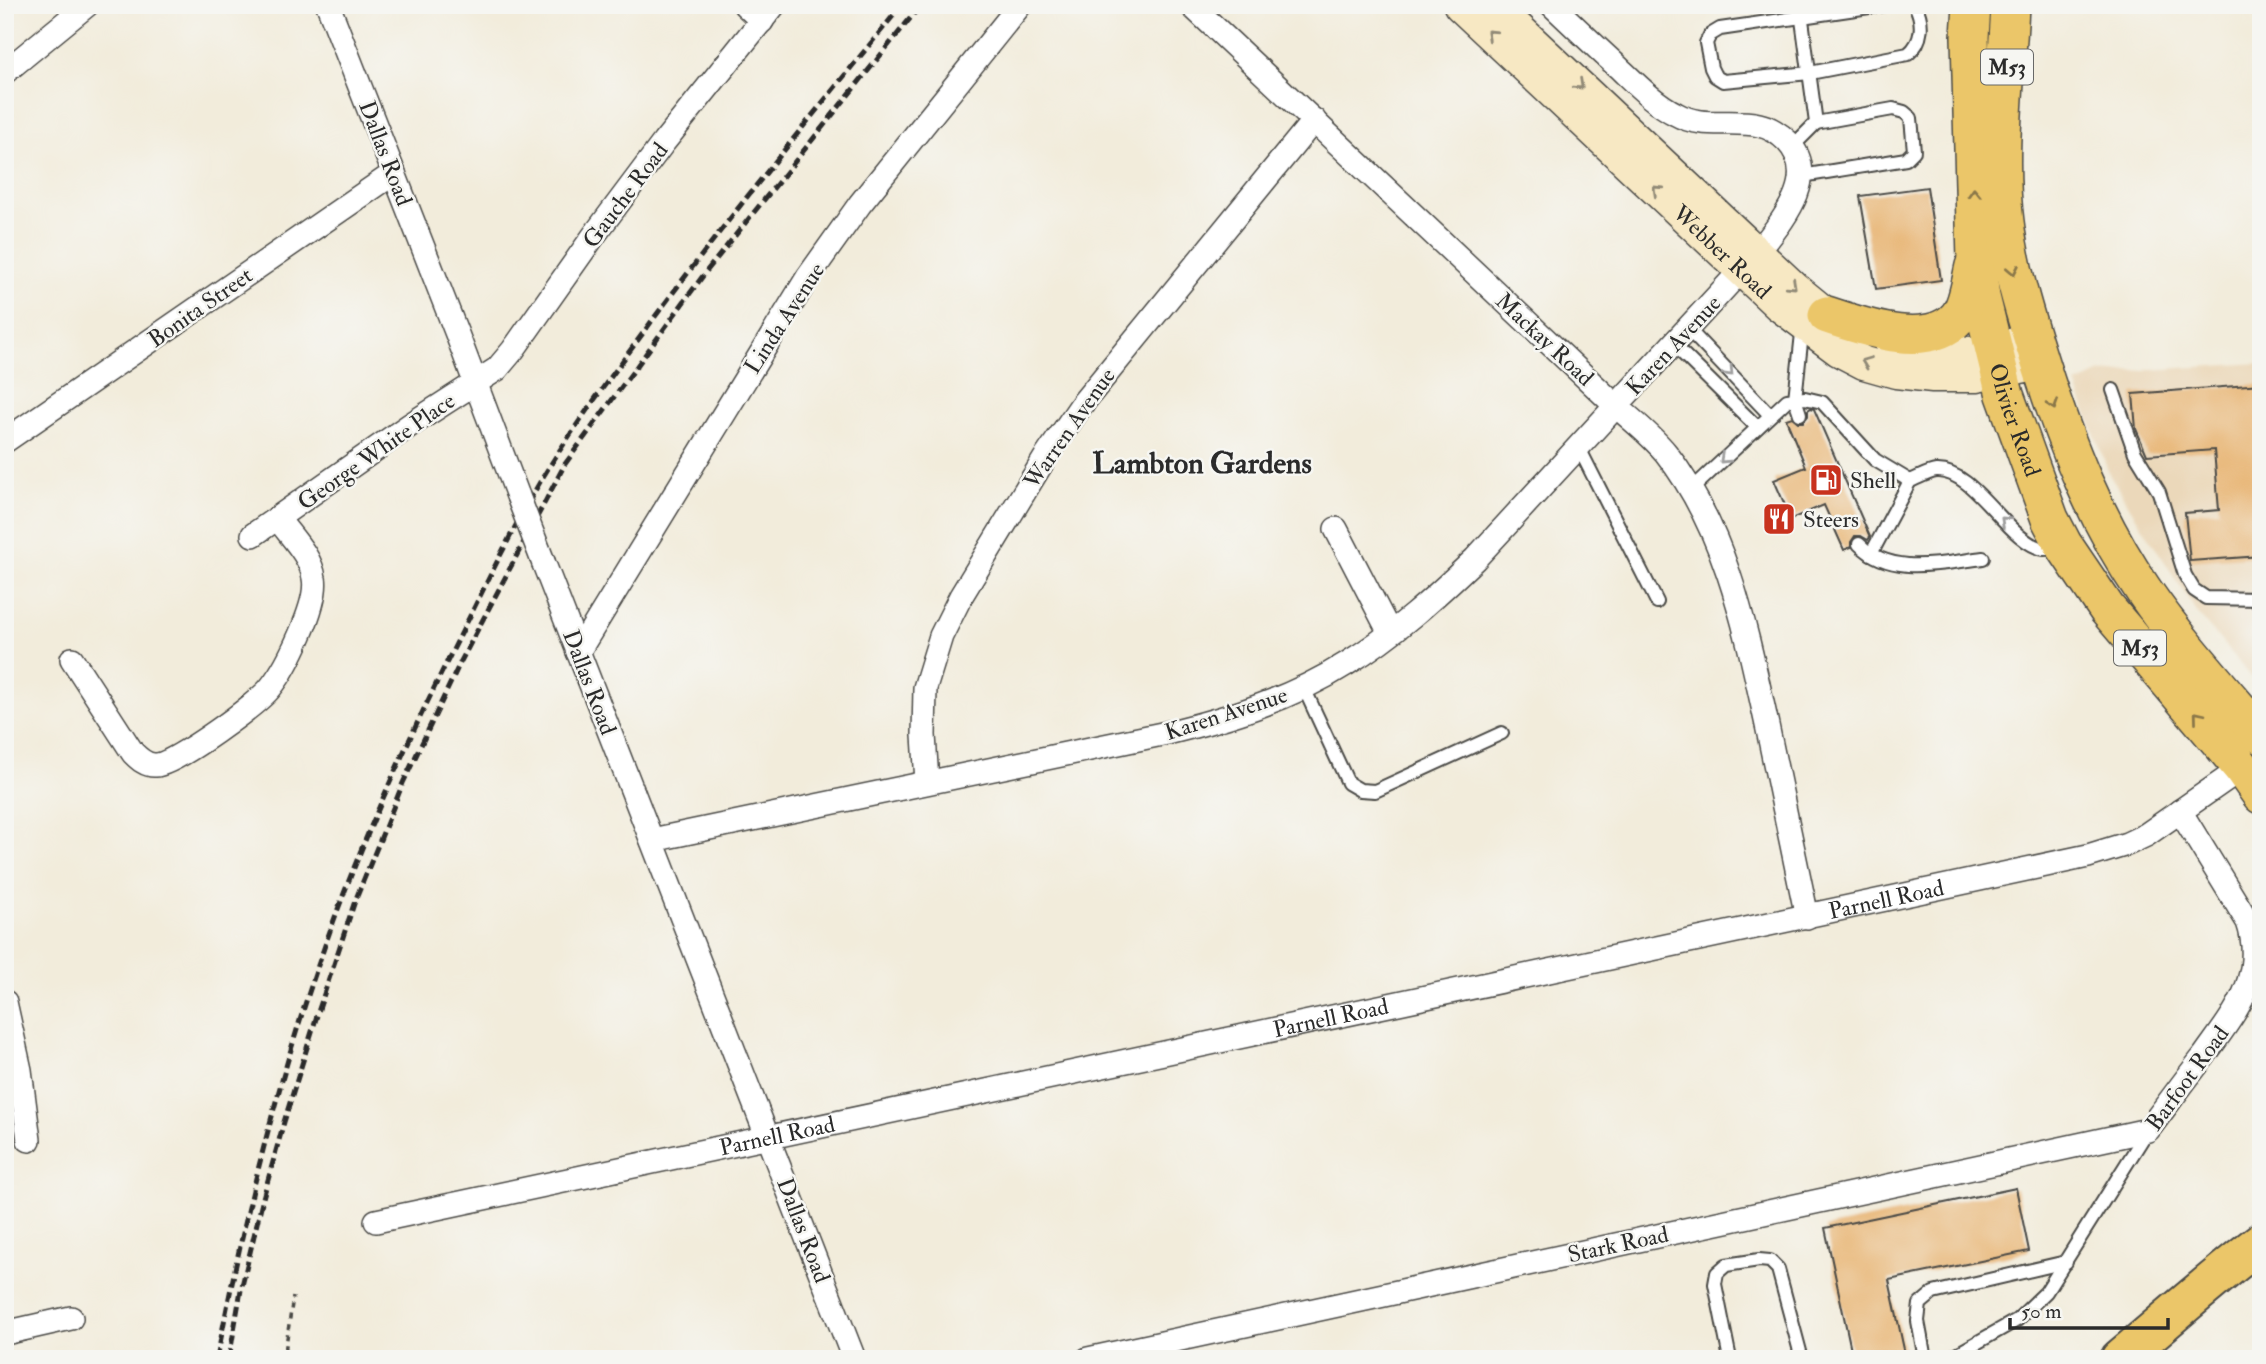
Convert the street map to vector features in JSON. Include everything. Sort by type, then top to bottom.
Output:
[{"type":"highway","points":[[2120,1359],[2213,1278],[2261,1242]]},
{"type":"highway","points":[[2195,1296],[2224,1288],[2261,1264]]},
{"type":"main road","name":"Webber Road","points":[[1460,5],[1750,261],[1794,288],[1815,319],[1897,347],[1974,353],[1996,360],[2036,351]]},
{"type":"main road","name":"Webber Road","points":[[1493,5],[1750,261]]},
{"type":"main road","name":"Olivier Road","points":[[1972,5],[1970,37],[1976,261],[1981,297],[2005,395],[2050,519],[2063,544],[2108,609],[2255,772]]},
{"type":"main road","name":"Olivier Road","points":[[2010,5],[2001,170],[2004,222],[2015,279],[2060,426],[2118,550],[2162,617],[2261,735]]},
{"type":"main road","points":[[1815,319],[1889,333],[1930,332],[1956,319],[1963,309],[1976,261]]},
{"type":"street","points":[[5,72],[87,5]]},
{"type":"street","name":"Dallas Road","points":[[328,5],[854,1359]]},
{"type":"street","points":[[745,5],[768,13]]},
{"type":"street","name":"Linda Avenue","points":[[578,652],[808,277],[860,204],[1020,5]]},
{"type":"street","name":"Mackay Road","points":[[1191,5],[1616,406],[1642,427],[1665,453],[1691,490],[1728,570],[1738,604],[1754,664],[1807,917]]},
{"type":"street","points":[[1552,5],[1631,80],[1671,111],[1688,120],[1699,122],[1761,125],[1782,137],[1793,147],[1802,176]]},
{"type":"street","name":"Gauche Road","points":[[475,383],[497,369],[513,350],[664,142],[768,13]]},
{"type":"street","name":"Warren Avenue","points":[[927,782],[925,688],[941,636],[961,596],[1045,458],[1082,404],[1314,120]]},
{"type":"street","name":"Bonita Street","points":[[5,440],[394,173]]},
{"type":"street","name":"Karen Avenue","points":[[652,840],[1206,723],[1246,711],[1304,688],[1346,665],[1428,604],[1475,559],[1750,261],[1786,215],[1802,176]]},
{"type":"street","name":"George White Place","points":[[253,535],[475,383]]},
{"type":"street","name":"George White Place","points":[[72,659],[133,753],[141,761],[156,765],[166,763],[186,751],[259,699],[279,674],[302,631],[314,593],[315,580],[304,554],[278,519]]},
{"type":"street","points":[[1336,529],[1390,633]]},
{"type":"street","name":"Parnell Road","points":[[376,1221],[2110,851],[2146,835],[2180,811],[2255,772]]},
{"type":"street","name":"Barfoot Road","points":[[2148,1130],[2222,1031],[2245,991],[2253,964],[2253,941],[2248,922],[2180,811]]},
{"type":"street","points":[[5,1002],[20,1070],[29,1140]]},
{"type":"street","name":"Stark Road","points":[[1088,1359],[2148,1130]]},
{"type":"street","points":[[5,1333],[71,1318]]},
{"type":"lane","points":[[1882,5],[1801,12],[1720,29],[1710,35],[1706,43],[1711,68],[1715,76],[1723,81],[1810,73],[1908,54],[1921,38],[1919,13],[1915,5]]},
{"type":"lane","points":[[1801,12],[1816,124]]},
{"type":"lane","points":[[1793,147],[1816,124],[1893,109],[1904,111],[1911,118],[1914,151],[1906,159],[1802,176]]},
{"type":"lane","points":[[1800,414],[1795,399],[1815,319]]},
{"type":"lane","points":[[1681,337],[1770,415]]},
{"type":"lane","points":[[1681,337],[1757,428]]},
{"type":"lane","points":[[2113,390],[2135,453],[2158,492],[2185,575],[2194,590],[2206,598],[2261,599]]},
{"type":"lane","points":[[1691,490],[1787,400],[1805,398],[1822,402],[1875,460],[1910,481]]},
{"type":"lane","points":[[1578,446],[1657,602]]},
{"type":"lane","points":[[1871,554],[1910,481],[1934,471],[1948,473],[1963,480],[2029,543],[2045,549],[2063,544]]},
{"type":"lane","points":[[1859,544],[1871,554],[1909,566],[1983,558]]},
{"type":"lane","points":[[1304,688],[1348,782],[1360,790],[1375,791],[1502,733]]},
{"type":"lane","name":"Barfoot Road","points":[[1948,1359],[2017,1320],[2046,1292],[2148,1130]]},
{"type":"lane","points":[[1730,1359],[1715,1284],[1717,1273],[1726,1265],[1759,1260],[1770,1261],[1778,1269],[1802,1359]]},
{"type":"lane","points":[[1925,1359],[1919,1321],[1920,1304],[1933,1293],[2066,1262]]},
{"type":"path","points":[[284,1359],[293,1297]]},
{"type":"shaded area","points":[[2261,363],[2261,688],[2198,614],[2110,476],[2076,384],[2102,373]]},
{"type":"building","points":[[1927,187],[1941,280],[1876,289],[1860,196]]},
{"type":"building","points":[[2261,384],[2261,556],[2190,561],[2185,513],[2219,510],[2214,450],[2147,455],[2136,429],[2133,394]]},
{"type":"building","points":[[1811,408],[1814,409],[1870,537],[1868,540],[1855,536],[1851,547],[1844,550],[1824,505],[1791,519],[1774,480],[1806,467],[1786,419],[1792,417],[1803,422]]},
{"type":"building","points":[[2016,1188],[2029,1251],[1889,1280],[1905,1354],[1883,1359],[1853,1359],[1825,1228]]},
{"type":"railway","points":[[217,1359],[238,1255],[276,1100],[324,948],[390,783],[495,565],[546,472],[614,372],[717,235],[902,5]]},
{"type":"railway","points":[[229,1359],[241,1290],[263,1198],[319,1009],[355,901],[403,783],[460,663],[565,464],[705,273],[921,5]]},
{"type":"place","name":"Shell","points":[[1826,480]]},
{"type":"place","name":"Steers","points":[[1779,519]]},
{"type":"district","name":"Lambton Gardens","points":[[1202,463]]}]
